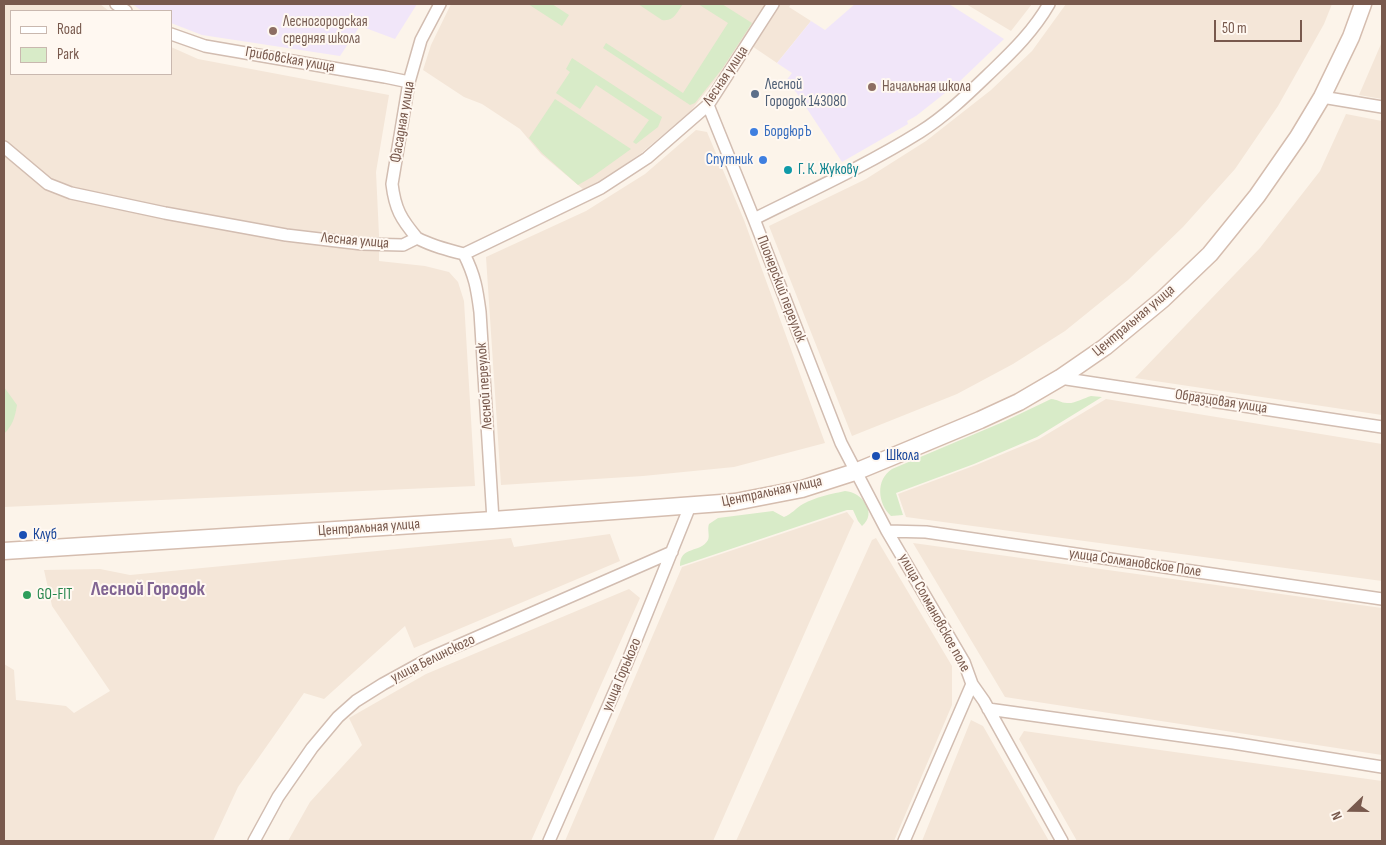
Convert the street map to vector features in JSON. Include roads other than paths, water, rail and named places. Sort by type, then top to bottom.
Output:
[{"type":"street","name":"Фасадная улица","points":[[417,238],[403,221],[394,200],[392,184],[409,82],[421,40],[440,4]]},
{"type":"street","name":"Лесная улица","points":[[464,254],[601,188],[646,158],[708,106],[773,4]]},
{"type":"street","points":[[754,219],[859,167],[928,127],[956,105],[1020,44],[1050,4]]},
{"type":"street","name":"Центральная улица","points":[[4,551],[493,520],[735,502],[802,489],[855,472],[1019,402],[1060,378],[1112,341],[1163,299],[1210,254],[1257,196],[1298,137],[1322,97],[1351,37],[1363,4]]},
{"type":"street","name":"Грибовская улица","points":[[172,34],[205,46],[409,82]]},
{"type":"street","points":[[1322,97],[1382,107]]},
{"type":"street","name":"Пионерский переулок","points":[[708,106],[841,443],[855,472]]},
{"type":"street","name":"Лесная улица","points":[[4,147],[48,184],[71,193],[174,215],[286,235],[362,244],[403,245],[417,238]]},
{"type":"street","points":[[417,238],[441,248],[464,254]]},
{"type":"street","name":"Лесной переулок","points":[[464,254],[476,284],[480,312],[493,520]]},
{"type":"street","name":"Образцовая улица","points":[[1060,378],[1382,427]]},
{"type":"street","name":"улица Солмановское поле","points":[[855,472],[964,662],[972,684],[904,841]]},
{"type":"street","name":"улица Горького","points":[[549,841],[624,670],[690,506]]},
{"type":"street","name":"улица Солмановское Поле","points":[[888,531],[926,532],[1382,600]]},
{"type":"street","name":"улица Белинского","points":[[254,841],[278,796],[312,748],[338,717],[356,701],[434,656],[672,552]]},
{"type":"street","points":[[972,684],[984,701],[1062,841]]},
{"type":"street","points":[[988,709],[1382,766]]},
{"type":"place","name":"Лесногородская средняя школа","points":[[273,31]]},
{"type":"place","name":"Начальная школа","points":[[872,87]]},
{"type":"place","name":"Лесной Городок 143080","points":[[755,94]]},
{"type":"place","name":"БордюрЪ","points":[[754,132]]},
{"type":"place","name":"Спутник","points":[[763,160]]},
{"type":"place","name":"Г. К. Жукову","points":[[788,170]]},
{"type":"place","name":"Школа","points":[[876,456]]},
{"type":"place","name":"Клуб","points":[[23,535]]},
{"type":"place","name":"GO-FIT","points":[[27,595]]},
{"type":"district","name":"Лесной Городок","points":[[148,590]]}]
